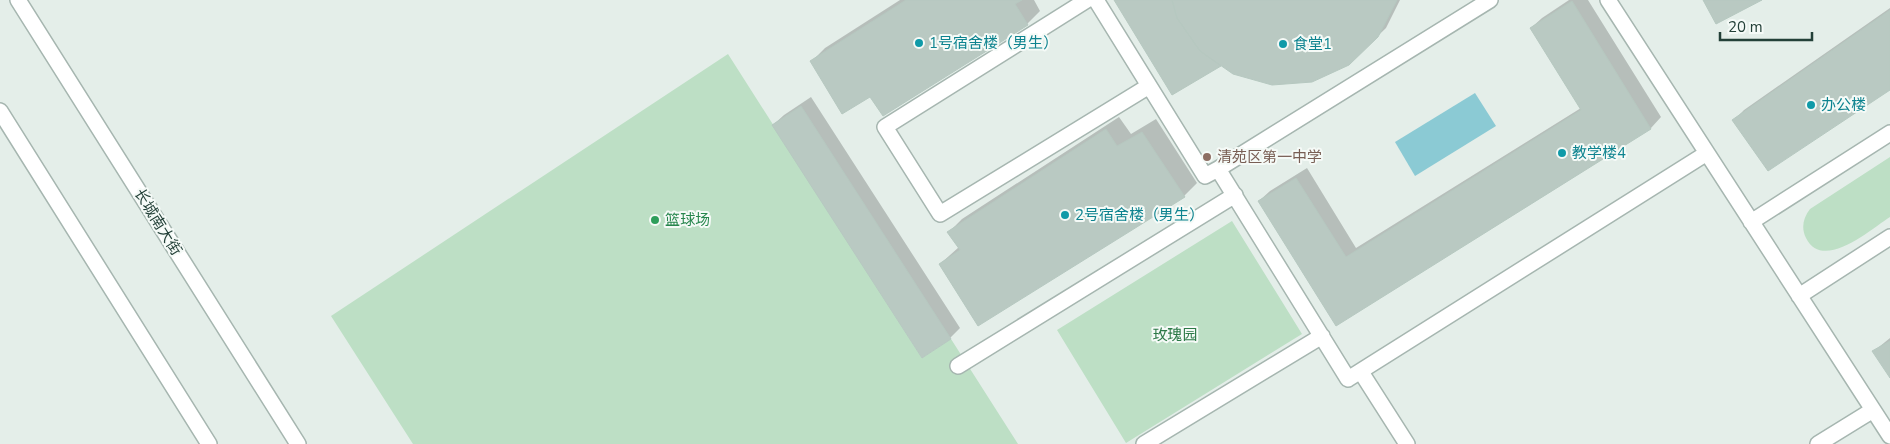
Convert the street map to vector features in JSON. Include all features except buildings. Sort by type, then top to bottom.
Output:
[{"type":"street","name":"长城南大街","points":[[18,0],[298,444]]},
{"type":"street","points":[[1087,0],[885,127],[940,214],[1149,86]]},
{"type":"street","points":[[1096,0],[1205,176],[1490,0]]},
{"type":"street","points":[[1608,0],[1890,436]]},
{"type":"street","points":[[0,111],[209,444]]},
{"type":"street","points":[[1751,222],[1890,133]]},
{"type":"street","points":[[1218,168],[1348,379],[1707,154]]},
{"type":"street","points":[[958,366],[1235,195]]},
{"type":"street","points":[[1799,296],[1890,237]]},
{"type":"street","points":[[1144,444],[1322,336]]},
{"type":"street","points":[[1361,372],[1406,444]]},
{"type":"street","points":[[1818,444],[1873,410]]},
{"type":"green space","name":"篮球场","points":[[728,54],[922,358],[951,339],[1018,444],[413,444],[331,316]]},
{"type":"green space","points":[[1890,157],[1890,217],[1847,245],[1824,251],[1814,247],[1806,238],[1803,227],[1804,219],[1810,209]]},
{"type":"green space","name":"玫瑰园","points":[[1232,221],[1302,334],[1126,443],[1057,330]]},
{"type":"water","points":[[1475,93],[1496,126],[1415,176],[1395,142]]},
{"type":"place","name":"1号宿舍楼（男生）","points":[[919,43]]},
{"type":"place","name":"食堂1","points":[[1283,44]]},
{"type":"place","name":"办公楼","points":[[1811,105]]},
{"type":"place","name":"教学楼4","points":[[1562,153]]},
{"type":"place","name":"清苑区第一中学","points":[[1207,157]]},
{"type":"place","name":"2号宿舍楼（男生）","points":[[1065,215]]},
{"type":"place","name":"篮球场","points":[[655,220]]}]
